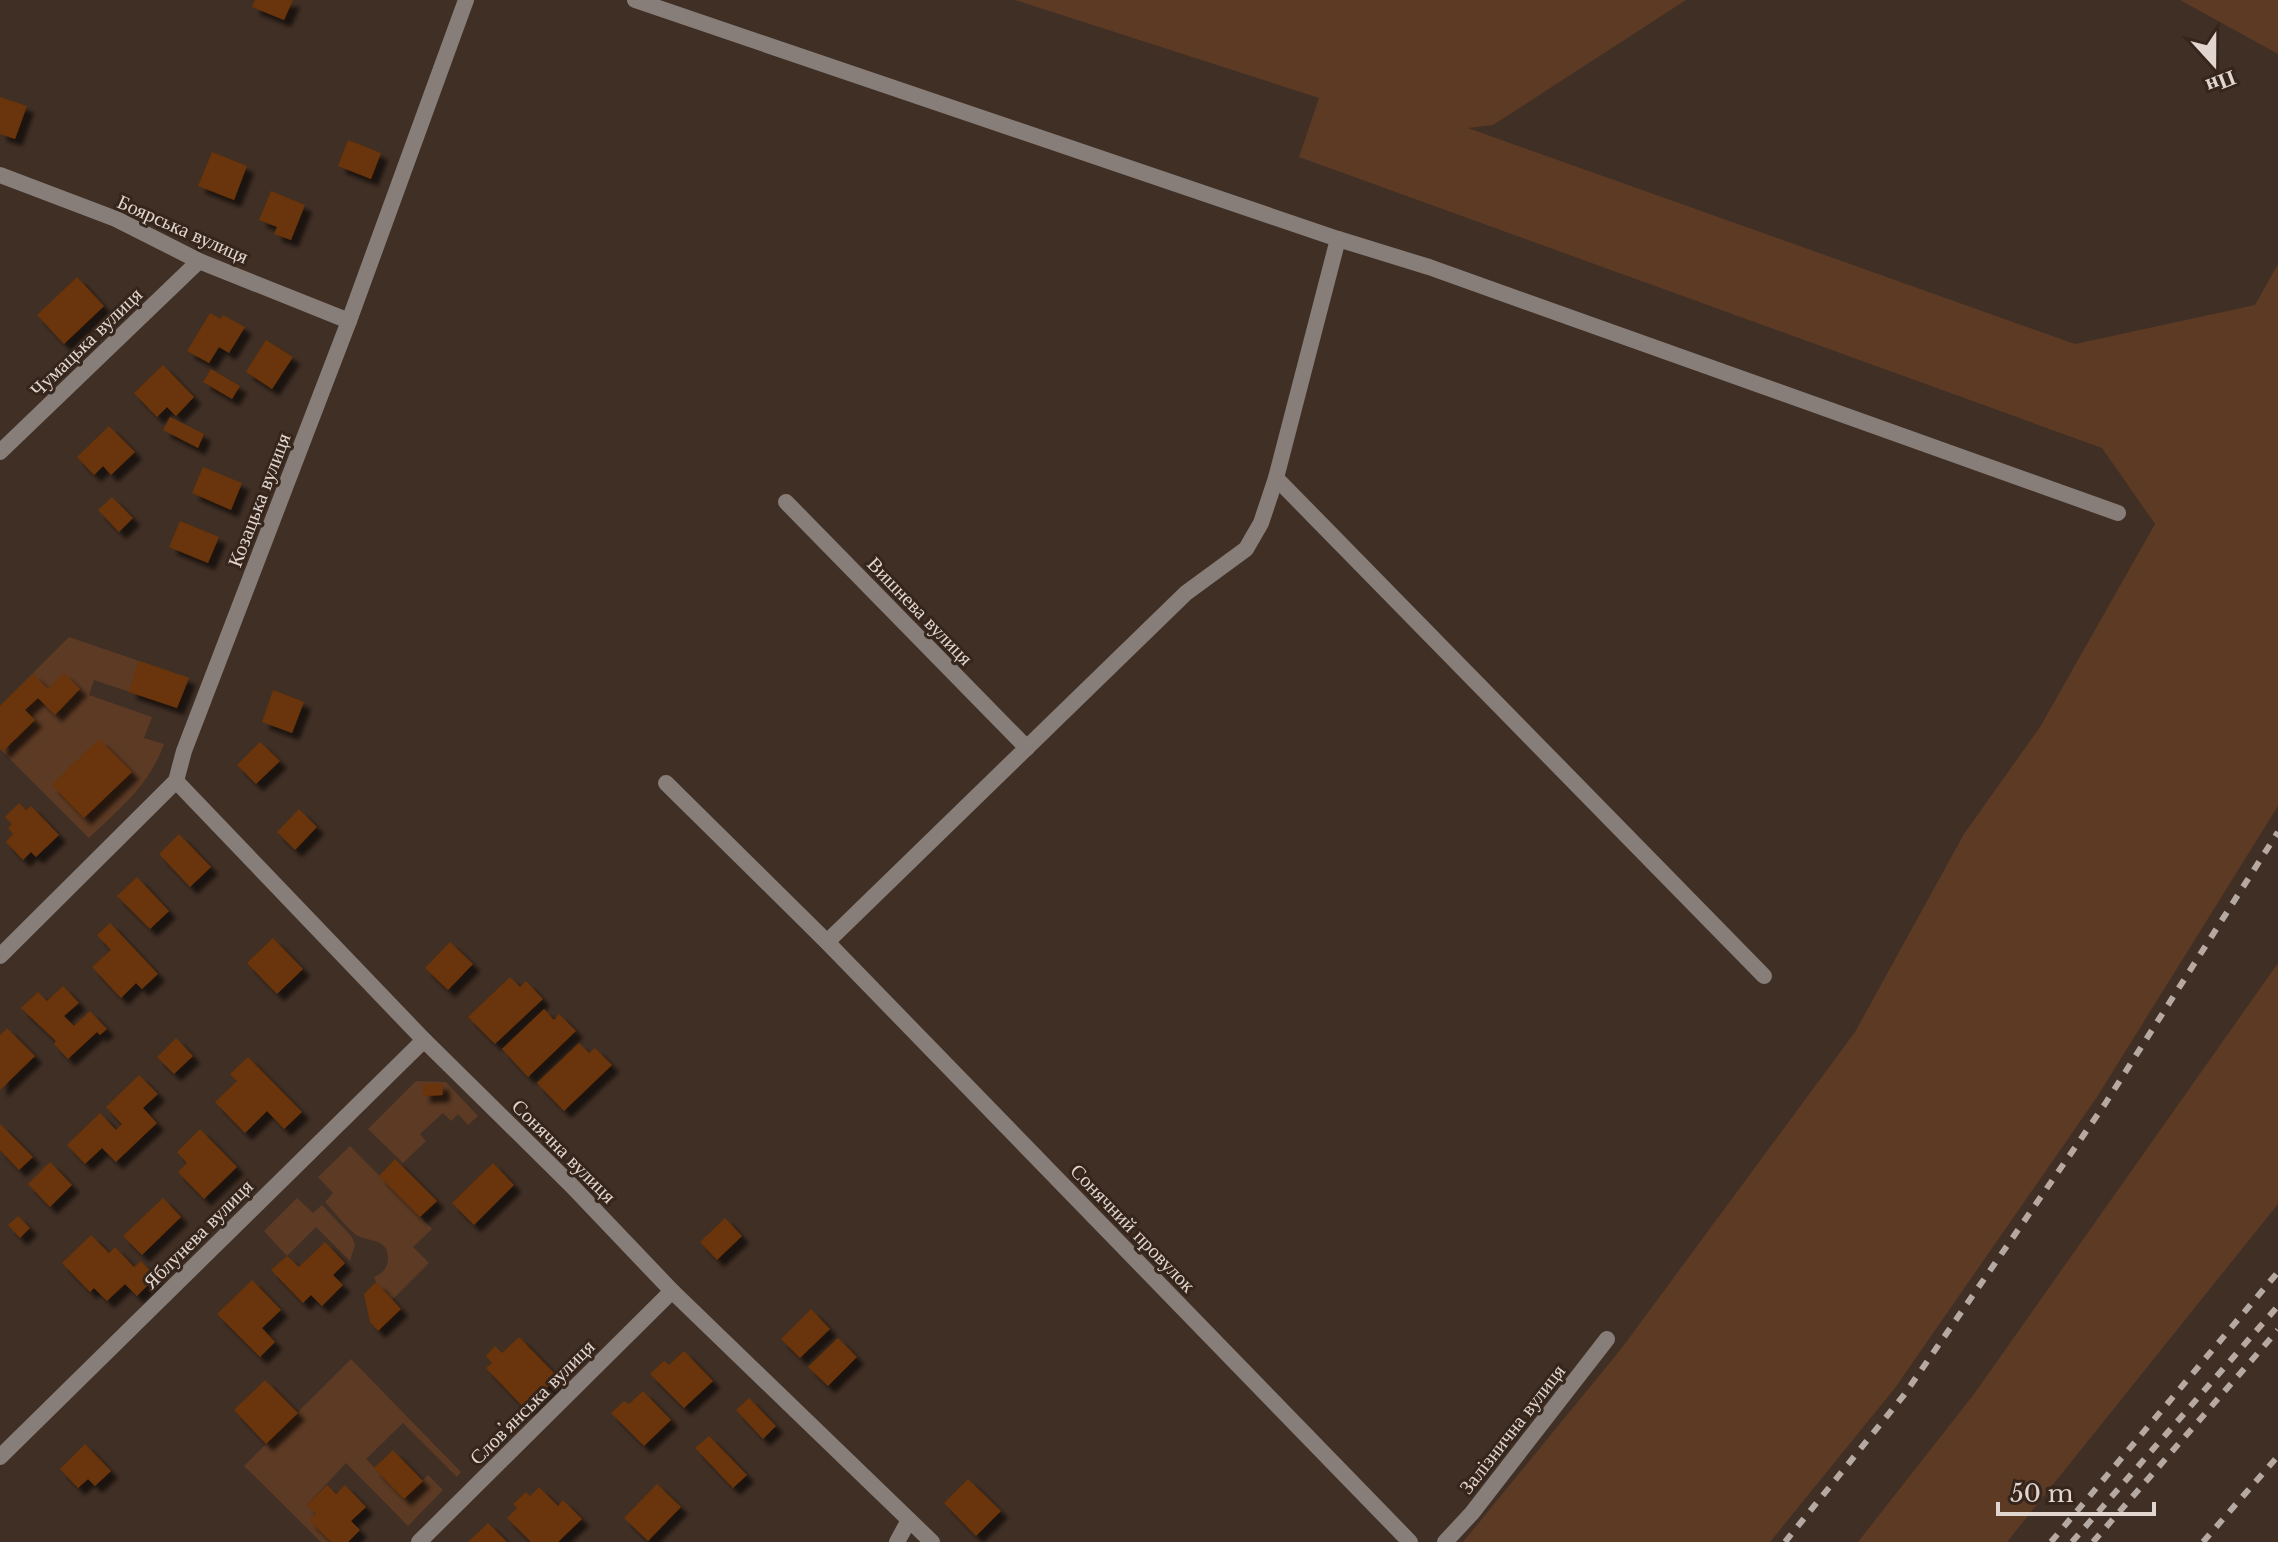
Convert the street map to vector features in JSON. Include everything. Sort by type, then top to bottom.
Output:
[{"type":"street","name":"Козацька вулиця","points":[[0,956],[176,781],[184,751],[349,321],[466,0]]},
{"type":"street","points":[[635,0],[1338,239],[1429,267],[2118,513]]},
{"type":"street","name":"Боярська вулиця","points":[[0,175],[116,219],[199,261],[349,321]]},
{"type":"street","points":[[827,942],[1186,593],[1246,549],[1261,523],[1276,478],[1338,239]]},
{"type":"street","name":"Чумацька вулиця","points":[[0,452],[199,261]]},
{"type":"street","points":[[1276,478],[1764,976]]},
{"type":"street","name":"Вишнева вулиця","points":[[786,502],[1027,748]]},
{"type":"street","name":"Сонячна вулиця","points":[[176,781],[424,1040],[571,1185],[672,1291],[932,1542]]},
{"type":"street","name":"Сонячний провулок","points":[[666,783],[827,942],[1410,1542]]},
{"type":"street","name":"Яблунева вулиця","points":[[0,1457],[424,1040]]},
{"type":"street","name":"Словʼянська вулиця","points":[[419,1542],[672,1291]]},
{"type":"street","name":"Залізнична вулиця","points":[[1445,1542],[1472,1513],[1607,1339]]},
{"type":"street","points":[[897,1542],[909,1520]]},
{"type":"shaded area","points":[[1015,0],[1686,0],[1493,125],[1468,128],[2075,344],[2255,305],[2278,264],[2278,806],[2097,1097],[1895,1388],[1770,1542],[1463,1542],[1621,1349],[1855,1032],[1964,834],[2040,727],[2155,524],[2102,448],[1299,157],[1319,98]]},
{"type":"shaded area","points":[[2180,0],[2278,0],[2278,54]]},
{"type":"shaded area","points":[[69,637],[189,678],[177,708],[94,680],[89,695],[152,717],[144,738],[164,744],[142,784],[89,838],[0,749],[0,706]]},
{"type":"shaded area","points":[[2278,963],[2278,1204],[2007,1542],[1858,1542],[1974,1394]]},
{"type":"shaded area","points":[[416,1081],[446,1082],[478,1116],[468,1125],[458,1114],[451,1121],[443,1113],[420,1134],[426,1141],[403,1163],[368,1129]]},
{"type":"shaded area","points":[[350,1146],[432,1229],[413,1247],[429,1263],[392,1300],[374,1277],[387,1265],[385,1247],[360,1237],[347,1227],[325,1202],[333,1193],[318,1177]]},
{"type":"shaded area","points":[[297,1198],[313,1213],[322,1205],[352,1237],[355,1245],[350,1261],[316,1227],[287,1256],[264,1231]]},
{"type":"shaded area","points":[[351,1359],[461,1472],[457,1477],[403,1423],[366,1459],[404,1498],[428,1475],[443,1490],[408,1526],[346,1463],[307,1505],[316,1514],[310,1520],[331,1542],[321,1542],[244,1466]]},
{"type":"building","points":[[255,0],[293,0],[284,20],[252,7]]},
{"type":"building","points":[[0,97],[27,106],[15,139],[0,134]]},
{"type":"building","points":[[348,140],[381,153],[371,179],[338,166]]},
{"type":"building","points":[[212,152],[247,166],[234,200],[198,186]]},
{"type":"building","points":[[271,191],[305,205],[291,240],[274,234],[277,227],[259,220]]},
{"type":"building","points":[[77,277],[104,306],[64,344],[37,315]]},
{"type":"building","points":[[210,313],[221,319],[223,315],[245,327],[229,353],[219,347],[209,363],[187,351]]},
{"type":"building","points":[[266,340],[293,357],[272,389],[246,372]]},
{"type":"building","points":[[163,365],[194,397],[176,416],[167,407],[157,417],[134,393]]},
{"type":"building","points":[[211,369],[240,386],[232,399],[203,382]]},
{"type":"building","points":[[170,417],[204,434],[198,448],[163,430]]},
{"type":"building","points":[[109,426],[135,452],[111,475],[103,466],[94,475],[77,457]]},
{"type":"building","points":[[203,467],[242,483],[231,510],[192,493]]},
{"type":"building","points":[[112,497],[133,518],[119,532],[98,510]]},
{"type":"building","points":[[180,521],[219,537],[208,563],[169,547]]},
{"type":"building","points":[[139,661],[189,678],[177,708],[129,692]]},
{"type":"building","points":[[64,673],[80,689],[55,715],[38,698],[25,710],[35,720],[3,751],[0,749],[0,706],[33,674],[48,689]]},
{"type":"building","points":[[273,690],[304,702],[292,733],[262,722]]},
{"type":"building","points":[[99,739],[132,772],[84,818],[52,785]]},
{"type":"building","points":[[260,742],[280,761],[256,784],[237,765]]},
{"type":"building","points":[[19,803],[26,810],[31,806],[59,835],[36,857],[31,852],[23,860],[6,842],[13,834],[8,828],[12,824],[5,817]]},
{"type":"building","points":[[299,809],[317,827],[295,850],[277,832]]},
{"type":"building","points":[[179,834],[211,867],[190,887],[159,854]]},
{"type":"building","points":[[137,877],[169,911],[150,929],[117,896]]},
{"type":"building","points":[[110,923],[158,974],[142,989],[136,983],[121,998],[92,967],[111,950],[97,935]]},
{"type":"building","points":[[273,938],[303,969],[277,994],[247,963]]},
{"type":"building","points":[[450,942],[473,964],[448,990],[425,968]]},
{"type":"building","points":[[510,977],[520,987],[526,981],[543,999],[495,1044],[468,1017]]},
{"type":"building","points":[[63,986],[79,1003],[64,1016],[74,1026],[90,1011],[107,1029],[100,1035],[97,1032],[68,1059],[54,1044],[56,1041],[21,1008],[38,992],[47,1001]]},
{"type":"building","points":[[544,1009],[554,1020],[559,1014],[576,1031],[528,1077],[502,1049]]},
{"type":"building","points":[[7,1028],[35,1056],[0,1090],[0,1035]]},
{"type":"building","points":[[176,1038],[193,1056],[174,1074],[157,1057]]},
{"type":"building","points":[[579,1043],[589,1053],[595,1048],[612,1065],[564,1111],[537,1083]]},
{"type":"building","points":[[248,1057],[302,1112],[284,1129],[267,1111],[245,1133],[215,1102],[237,1081],[230,1074]]},
{"type":"building","points":[[139,1075],[158,1094],[143,1108],[157,1123],[116,1162],[102,1148],[85,1164],[67,1145],[100,1113],[116,1130],[122,1124],[106,1107]]},
{"type":"building","points":[[442,1083],[443,1095],[423,1096],[423,1084]]},
{"type":"building","points":[[0,1124],[33,1157],[19,1170],[0,1150]]},
{"type":"building","points":[[200,1129],[237,1167],[204,1199],[178,1172],[187,1163],[177,1152]]},
{"type":"building","points":[[395,1159],[437,1201],[420,1217],[379,1176]]},
{"type":"building","points":[[50,1162],[72,1185],[50,1207],[28,1184]]},
{"type":"building","points":[[493,1163],[514,1185],[474,1225],[452,1203]]},
{"type":"building","points":[[163,1198],[181,1217],[142,1255],[123,1236]]},
{"type":"building","points":[[18,1216],[30,1228],[20,1238],[8,1225]]},
{"type":"building","points":[[725,1218],[742,1236],[717,1260],[700,1242]]},
{"type":"building","points":[[91,1235],[109,1253],[115,1247],[134,1267],[141,1261],[156,1277],[137,1296],[125,1284],[107,1301],[94,1288],[90,1292],[62,1263]]},
{"type":"building","points":[[325,1242],[345,1263],[333,1275],[343,1285],[322,1306],[311,1295],[303,1303],[271,1270],[287,1256],[299,1267]]},
{"type":"building","points":[[252,1280],[281,1310],[262,1328],[275,1342],[260,1357],[217,1314]]},
{"type":"building","points":[[376,1282],[401,1309],[378,1331],[370,1322],[364,1294]]},
{"type":"building","points":[[811,1309],[830,1329],[800,1358],[781,1339]]},
{"type":"building","points":[[519,1337],[558,1377],[525,1409],[486,1368],[492,1363],[486,1356],[495,1346],[502,1353]]},
{"type":"building","points":[[838,1338],[857,1357],[828,1386],[808,1367]]},
{"type":"building","points":[[684,1351],[713,1381],[684,1408],[650,1374],[664,1361],[669,1365]]},
{"type":"building","points":[[265,1380],[298,1413],[266,1444],[234,1410]]},
{"type":"building","points":[[643,1391],[671,1420],[644,1446],[611,1413],[624,1401],[629,1404]]},
{"type":"building","points":[[749,1398],[776,1426],[763,1439],[736,1410]]},
{"type":"building","points":[[709,1436],[747,1475],[733,1488],[695,1448]]},
{"type":"building","points":[[85,1444],[111,1471],[95,1486],[88,1479],[78,1488],[60,1469]]},
{"type":"building","points":[[393,1450],[423,1481],[404,1499],[374,1468]]},
{"type":"building","points":[[968,1479],[1001,1511],[976,1536],[944,1503]]},
{"type":"building","points":[[657,1484],[681,1507],[648,1541],[624,1518]]},
{"type":"building","points":[[327,1485],[336,1494],[345,1485],[366,1507],[351,1521],[360,1530],[348,1542],[331,1542],[309,1520],[316,1514],[307,1505]]},
{"type":"building","points":[[539,1487],[558,1506],[563,1500],[582,1519],[558,1542],[531,1542],[507,1518],[517,1508],[513,1504],[526,1492],[530,1496]]},
{"type":"building","points":[[488,1523],[507,1542],[468,1542]]},
{"type":"railway","points":[[1785,1542],[1904,1395],[2105,1104],[2278,832]]},
{"type":"railway","points":[[2051,1542],[2278,1272]]},
{"type":"railway","points":[[2072,1542],[2278,1306]]},
{"type":"railway","points":[[2093,1542],[2278,1330]]},
{"type":"railway","points":[[2203,1542],[2278,1456]]}]
